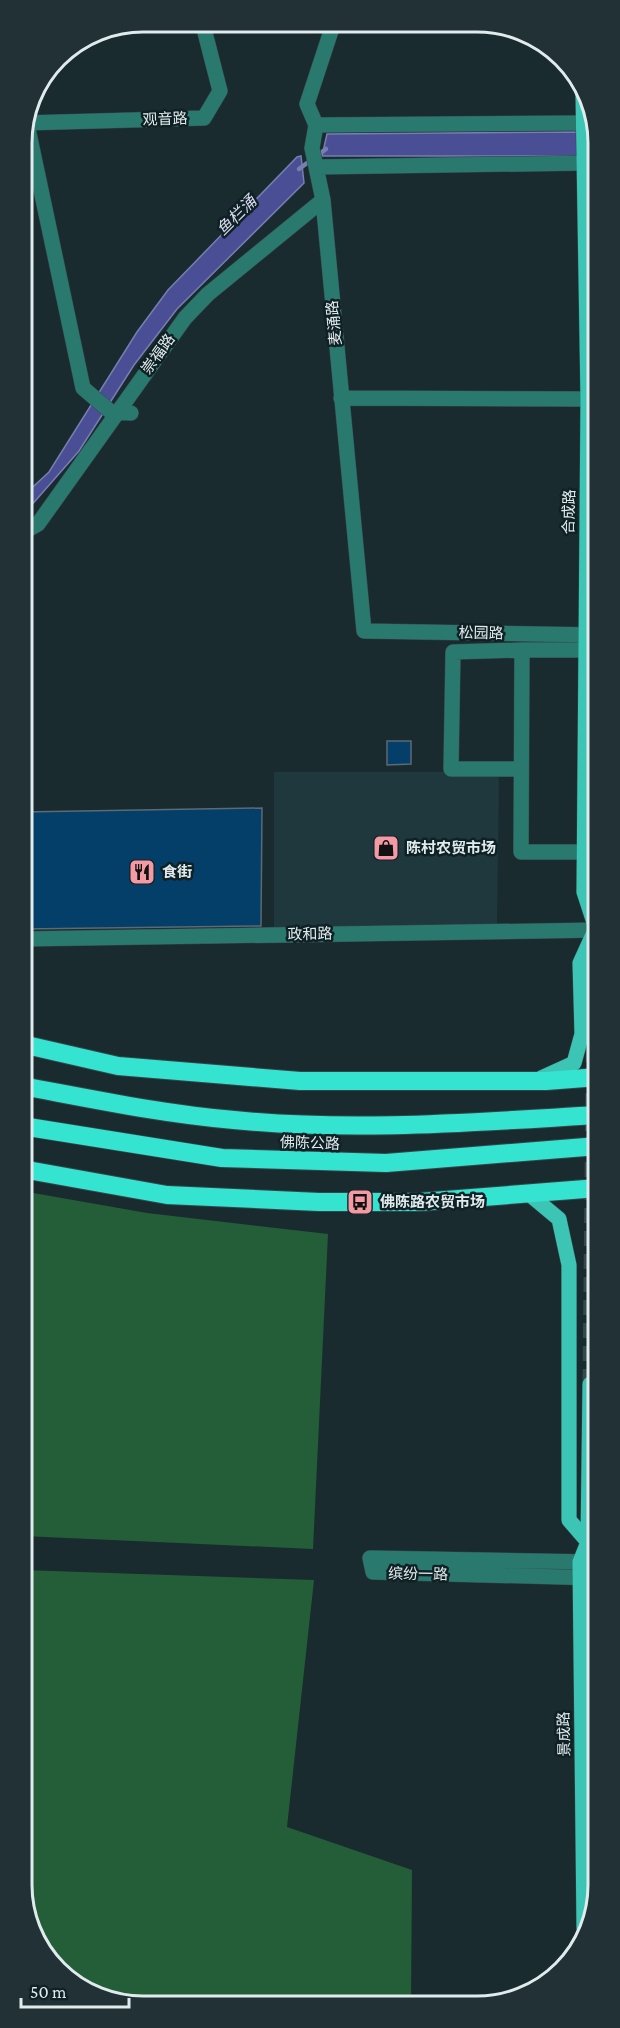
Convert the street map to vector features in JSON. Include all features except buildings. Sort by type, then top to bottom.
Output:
[{"type":"highway","points":[[32,1046],[118,1066],[300,1081],[529,1081],[588,1078]]},
{"type":"highway","name":"佛陈公路","points":[[32,1088],[233,1120],[387,1127],[588,1116]]},
{"type":"highway","name":"佛陈公路","points":[[32,1128],[222,1158],[386,1163],[588,1147]]},
{"type":"highway","points":[[32,1171],[167,1195],[319,1202],[420,1202],[588,1189]]},
{"type":"main road","name":"合成路","points":[[588,135],[584,163],[588,399]]},
{"type":"main road","name":"合成路","points":[[588,711],[584,852],[584,892],[588,903]]},
{"type":"main road","points":[[529,1081],[574,1063],[582,1034],[580,963],[588,947]]},
{"type":"main road","points":[[529,1194],[559,1219],[569,1265],[569,1520],[588,1542]]},
{"type":"main road","name":"景成路","points":[[584,1915],[588,1749]]},
{"type":"street","name":"观音路","points":[[33,123],[204,117],[220,91],[205,32]]},
{"type":"street","name":"麦涌路","points":[[331,32],[307,104],[316,125],[312,148],[323,200],[340,398],[364,631]]},
{"type":"street","points":[[316,125],[586,120]]},
{"type":"street","points":[[32,151],[83,388],[113,413],[131,414]]},
{"type":"street","points":[[316,167],[584,163]]},
{"type":"street","name":"崇福路","points":[[32,528],[38,524],[113,413],[185,318],[208,294],[323,200]]},
{"type":"street","points":[[340,398],[588,399]]},
{"type":"street","name":"松园路","points":[[364,631],[588,640]]},
{"type":"street","points":[[521,769],[451,769],[453,652],[522,650],[588,640]]},
{"type":"street","points":[[522,650],[521,852],[584,852]]},
{"type":"street","name":"政和路","points":[[32,939],[588,928]]},
{"type":"street","name":"缤纷一路","points":[[588,1570],[370,1558],[372,1572],[588,1570]]},
{"type":"shaded area","name":"陈村农贸市场","points":[[274,772],[499,772],[497,925],[274,928]]},
{"type":"green space","points":[[32,1193],[147,1213],[328,1234],[313,1549],[32,1536]]},
{"type":"green space","points":[[32,1570],[314,1580],[287,1827],[412,1870],[411,1996],[128,1996],[100,1988],[75,1973],[50,1947],[43,1934],[37,1921],[32,1892]]},
{"type":"water","points":[[578,132],[579,156],[322,156],[327,134]]},
{"type":"water","points":[[301,156],[304,183],[177,309],[134,365],[79,451],[32,505],[32,488],[49,472],[137,332],[168,290],[297,157]]},
{"type":"waterway","name":"鱼栏涌","points":[[299,169],[326,149]]},
{"type":"place","name":"陈村农贸市场","points":[[386,848]]},
{"type":"place","name":"食街","points":[[142,872]]},
{"type":"place","name":"佛陈路农贸市场","points":[[360,1202]]}]
